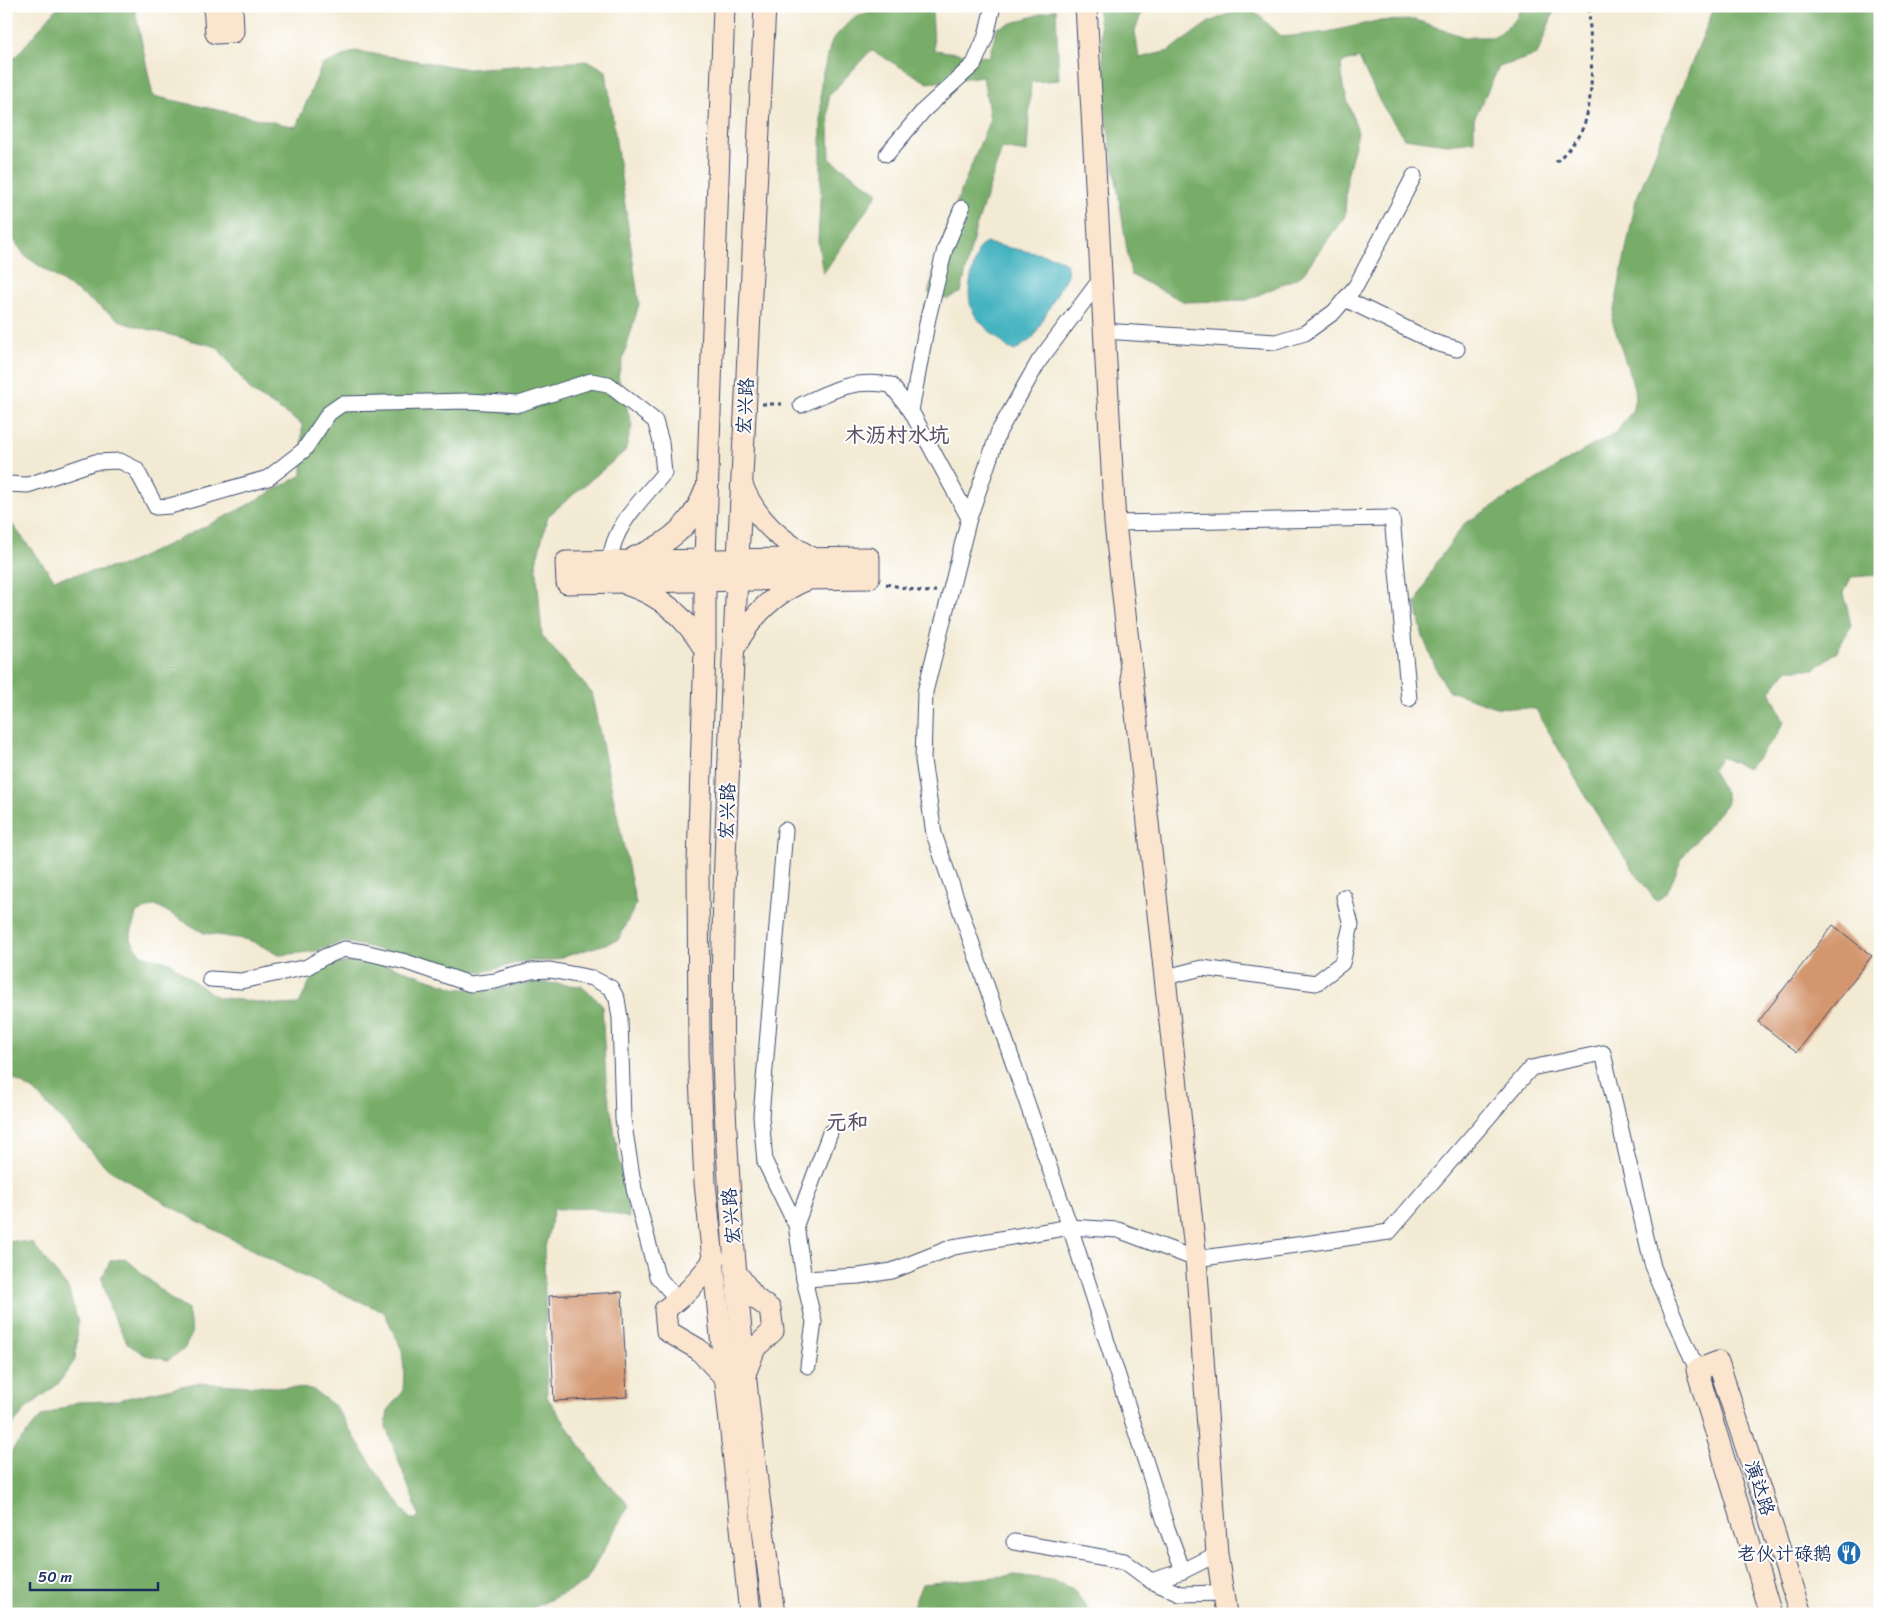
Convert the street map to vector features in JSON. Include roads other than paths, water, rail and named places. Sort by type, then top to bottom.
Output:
[{"type":"street","points":[[214,6],[216,33],[233,32],[232,6]]},
{"type":"street","name":"宏兴路","points":[[724,6],[705,569],[705,650],[698,862],[699,1056],[705,1183],[715,1258],[759,1505],[774,1614]]},
{"type":"street","name":"宏兴路","points":[[750,1614],[736,1377],[737,1273],[728,1179],[723,1053],[726,832],[736,569],[742,484],[765,6]]},
{"type":"street","points":[[887,154],[924,110],[974,64],[986,36],[993,6]]},
{"type":"street","points":[[1086,6],[1115,523],[1196,1259],[1217,1554],[1226,1614]]},
{"type":"street","points":[[1103,331],[1276,342],[1305,333],[1334,312],[1356,286],[1414,176]]},
{"type":"street","points":[[911,411],[928,318],[943,258],[962,208]]},
{"type":"street","points":[[1100,280],[1039,361],[999,431],[969,518],[925,692],[923,760],[934,834],[1070,1227],[1167,1528],[1183,1571]]},
{"type":"street","points":[[1345,299],[1436,343],[1457,349]]},
{"type":"street","points":[[6,484],[28,485],[95,462],[120,461],[136,469],[156,506],[170,506],[268,478],[304,450],[329,413],[342,404],[468,401],[519,404],[591,381],[608,384],[655,421],[662,442],[664,472],[619,529],[611,545],[615,560]]},
{"type":"street","points":[[801,405],[842,386],[874,383],[891,385],[911,411],[969,518]]},
{"type":"street","points":[[615,560],[648,552],[672,537],[695,512],[708,481]]},
{"type":"street","points":[[742,484],[754,510],[773,532],[812,568]]},
{"type":"street","points":[[1115,523],[1392,518],[1409,699]]},
{"type":"street","points":[[705,569],[615,582],[567,583],[566,562],[615,560],[705,569],[812,568],[869,558],[869,578]]},
{"type":"street","points":[[734,649],[751,620],[762,608],[812,568]]},
{"type":"street","points":[[615,582],[642,590],[665,603],[688,624],[705,650]]},
{"type":"street","points":[[785,830],[761,1116],[766,1162],[796,1225],[804,1278],[814,1322],[808,1366]]},
{"type":"street","points":[[1166,977],[1202,968],[1316,983],[1342,963],[1351,925],[1344,897]]},
{"type":"street","points":[[210,979],[241,982],[307,967],[324,956],[344,949],[406,962],[470,984],[495,981],[531,971],[550,970],[592,978],[611,988],[617,998],[620,1018],[623,1119],[634,1189],[657,1276],[678,1300]]},
{"type":"street","points":[[804,1278],[859,1276],[892,1270],[954,1247],[1070,1227],[1118,1230],[1196,1259],[1389,1232],[1531,1068],[1603,1053],[1653,1267],[1697,1370]]},
{"type":"street","points":[[796,1225],[830,1132]]},
{"type":"street","points":[[715,1258],[678,1300],[665,1310],[667,1332],[698,1350],[736,1377],[755,1348],[772,1331],[770,1309],[748,1290],[737,1273]]},
{"type":"street","name":"演达路","points":[[1771,1614],[1697,1370],[1718,1362],[1801,1614]]},
{"type":"street","points":[[1014,1542],[1124,1561],[1151,1581],[1180,1594],[1223,1593]]},
{"type":"street","points":[[1151,1581],[1183,1571],[1217,1554]]},
{"type":"water","points":[[986,243],[1055,257],[1066,263],[1068,273],[1033,338],[1015,351],[1008,348],[986,328],[971,307],[969,290],[972,273],[979,248]]},
{"type":"place","name":"老伙计碌鹅","points":[[1849,1553]]},
{"type":"district","name":"木沥村水坑","points":[[897,435]]},
{"type":"district","name":"元和","points":[[847,1122]]}]
